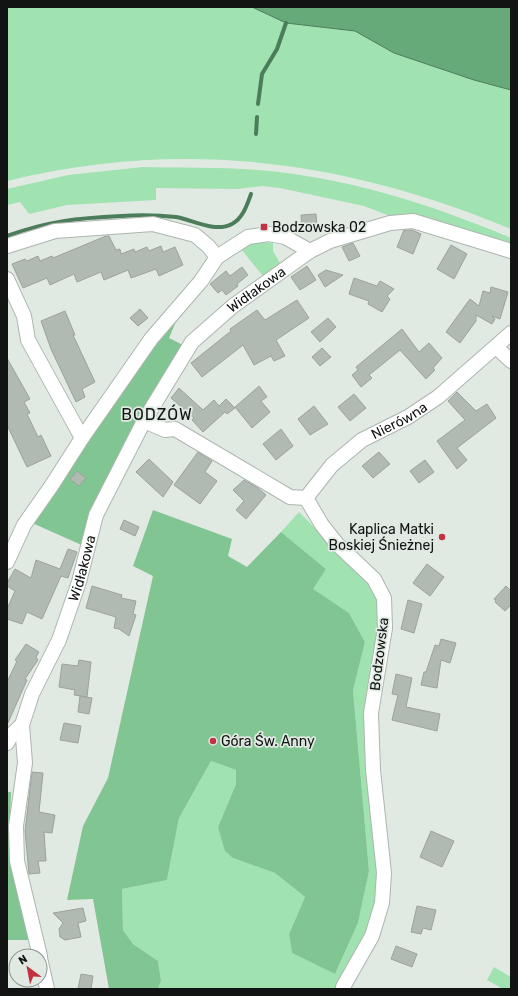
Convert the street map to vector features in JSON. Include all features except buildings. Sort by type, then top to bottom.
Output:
[{"type":"street","name":"Widłakowa","points":[[38,948],[17,861],[16,826],[25,764],[22,725],[32,694],[59,640],[79,582],[96,516],[144,420],[192,342],[233,306],[310,251],[330,241],[390,223],[413,221],[511,250]]},
{"type":"street","points":[[7,246],[55,231],[153,224],[195,235],[208,246],[216,257]]},
{"type":"street","points":[[7,562],[24,525],[82,438],[150,339],[201,281],[216,257],[248,237],[269,234],[285,237],[310,251]]},
{"type":"street","points":[[7,279],[24,316],[28,340],[82,438]]},
{"type":"street","name":"Nierówna","points":[[306,498],[332,465],[362,440],[408,417],[438,398],[511,333]]},
{"type":"street","points":[[496,347],[511,361]]},
{"type":"street","points":[[144,420],[165,430],[175,429],[290,497],[306,498]]},
{"type":"street","name":"Bodzowska","points":[[306,498],[322,525],[337,544],[374,579],[384,598],[385,628],[371,713],[373,770],[384,873],[382,903],[372,936],[343,987]]},
{"type":"street","points":[[7,743],[12,734],[22,725]]},
{"type":"shaded area","points":[[7,7],[252,7],[286,23],[355,31],[394,53],[474,80],[511,90],[511,229],[449,205],[387,186],[325,172],[263,163],[200,159],[136,161],[72,168],[7,181]]},
{"type":"shaded area","points":[[252,7],[511,7],[511,90],[474,80],[394,53],[355,31],[286,23]]},
{"type":"shaded area","points":[[143,167],[258,170],[323,179],[387,194],[450,214],[511,238],[511,247],[410,214],[390,216],[364,206],[280,188],[262,186],[237,189],[156,188],[156,200],[67,205],[29,214],[20,202],[7,205],[7,189],[68,175]]},
{"type":"shaded area","points":[[261,242],[273,243],[273,251],[280,263],[263,276],[241,249],[250,244]]},
{"type":"shaded area","points":[[182,307],[169,338],[183,345],[84,546],[32,523],[83,450],[154,339]]},
{"type":"shaded area","points":[[153,510],[232,539],[228,556],[247,567],[281,532],[326,569],[313,589],[349,613],[365,642],[353,690],[369,871],[358,923],[335,974],[292,953],[289,934],[305,897],[275,873],[233,858],[225,851],[218,827],[236,784],[236,770],[211,761],[179,818],[167,880],[122,889],[123,930],[133,944],[158,961],[161,981],[158,989],[109,989],[93,899],[67,900],[83,826],[108,778],[153,576],[133,566]]},
{"type":"shaded area","points":[[299,512],[362,575],[376,594],[381,609],[369,705],[380,872],[374,919],[342,989],[158,989],[161,981],[158,961],[133,944],[123,930],[122,889],[167,880],[179,818],[211,761],[236,770],[236,784],[218,827],[233,858],[275,873],[305,897],[289,934],[292,953],[335,974],[358,923],[369,871],[353,690],[365,642],[349,613],[312,589],[326,569],[281,532]]},
{"type":"shaded area","points":[[7,792],[11,792],[10,823],[33,940],[7,940]]},
{"type":"shaded area","points":[[494,967],[511,977],[511,989],[503,989],[487,980]]},
{"type":"waterway","points":[[258,104],[262,74],[277,49],[286,23]]},
{"type":"waterway","points":[[256,134],[257,117]]},
{"type":"waterway","points":[[7,236],[63,221],[128,216],[176,217],[211,227],[225,226],[232,224],[239,218],[244,211],[251,194]]},
{"type":"place","name":"Bodzowska 02","points":[[264,227]]},
{"type":"place","name":"Kaplica Matki Boskiej Śnieżnej","points":[[442,537]]},
{"type":"place","name":"Góra Św. Anny","points":[[213,741]]},
{"type":"district","name":"BODZÓW","points":[[157,414]]}]
